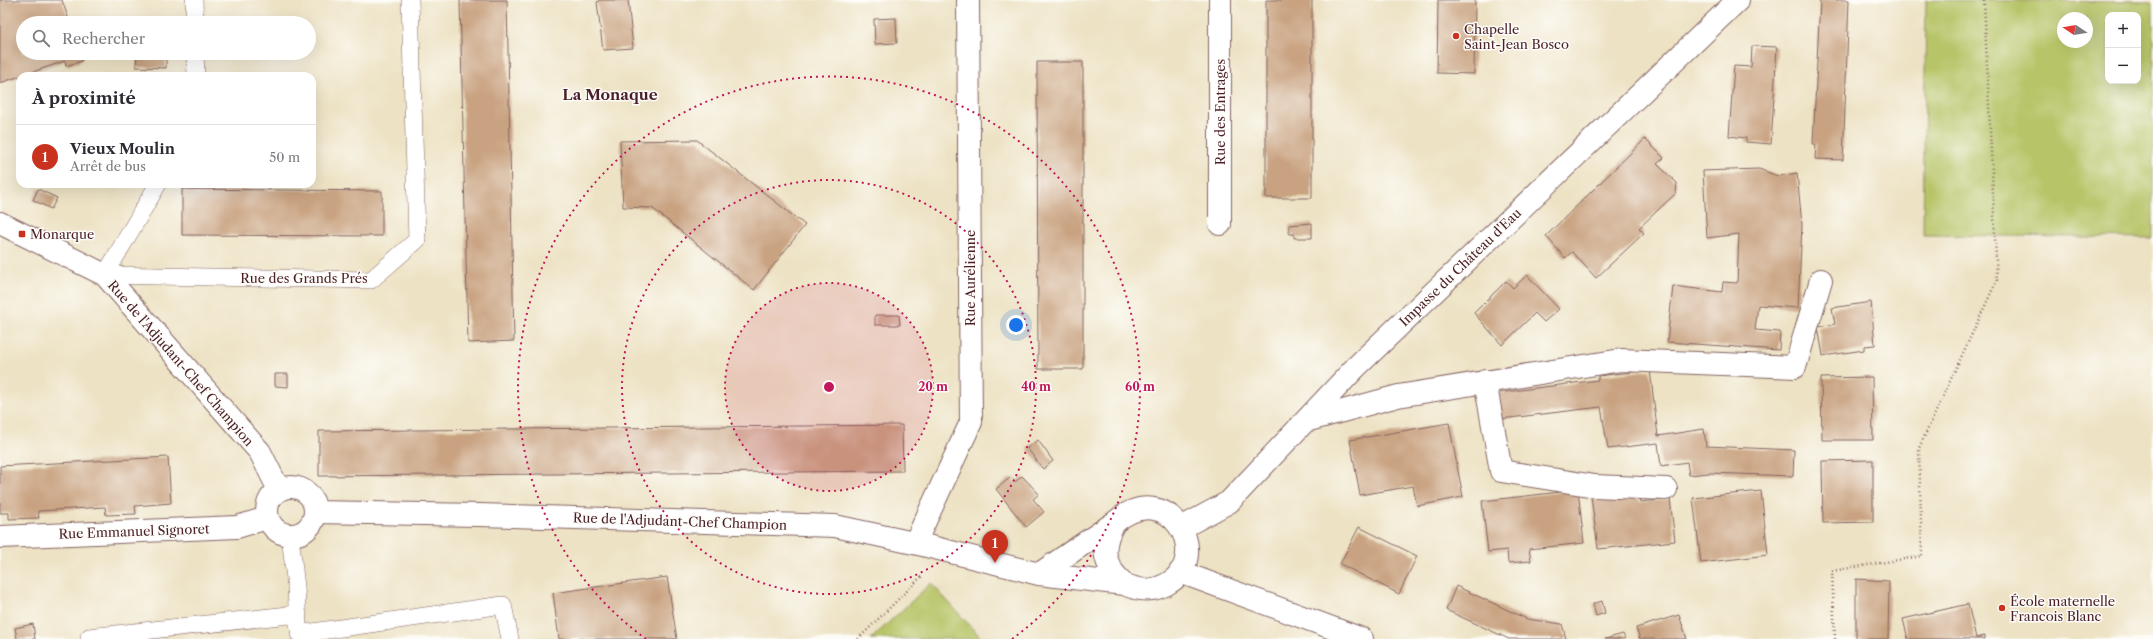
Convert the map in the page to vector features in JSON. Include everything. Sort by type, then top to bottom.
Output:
[{"type":"street","name":"Rue Aurélienne","points":[[915,543],[971,422],[968,0]]},
{"type":"street","name":"Rue des Entrages","points":[[1220,0],[1220,224]]},
{"type":"street","name":"Impasse du Château d'Eau","points":[[1181,528],[1229,502],[1355,368],[1738,0]]},
{"type":"street","name":"Rue de l'Adjudant-Chef Champion","points":[[0,223],[104,275],[260,452],[280,490]]},
{"type":"street","points":[[1306,421],[1398,396],[1621,360],[1794,367],[1821,280]]},
{"type":"street","points":[[1485,382],[1501,471],[1595,486],[1666,489]]},
{"type":"street","points":[[294,487],[306,493],[314,505],[315,512],[310,527],[298,535],[290,536],[276,530],[267,518],[269,502],[280,490],[294,487]]},
{"type":"street","points":[[1039,574],[1114,524],[1124,514],[1135,509],[1149,508],[1162,511],[1172,518],[1181,528],[1186,538],[1186,561],[1172,582],[1160,588],[1148,591],[1136,589],[1124,584],[1113,575],[1106,556],[1107,535],[1114,524]]},
{"type":"street","name":"Rue de l'Adjudant-Chef Champion","points":[[315,512],[487,515],[835,526],[915,543],[1039,574],[1124,584]]},
{"type":"street","name":"Rue Emmanuel Signoret","points":[[0,537],[237,527],[267,518]]},
{"type":"street","points":[[1180,572],[1362,639]]},
{"type":"lane","points":[[194,0],[194,16]]},
{"type":"lane","name":"Rue des Grands Prés","points":[[104,275],[371,280],[417,240],[410,0]]},
{"type":"lane","points":[[195,60],[196,72]]},
{"type":"lane","points":[[104,275],[156,188]]},
{"type":"lane","points":[[290,536],[296,587],[299,637],[503,605],[510,639]]},
{"type":"lane","points":[[90,639],[89,637],[298,614]]},
{"type":"path","points":[[1834,639],[1832,571],[1922,556],[1919,448],[1997,280],[1984,0]]},
{"type":"path","points":[[858,639],[948,551]]},
{"type":"green space","points":[[1926,0],[2153,2],[2153,238],[1923,235]]},
{"type":"green space","points":[[931,583],[982,639],[871,639],[927,587]]},
{"type":"building","points":[[0,0],[62,0],[68,16],[16,16],[16,60],[82,61],[66,66],[65,61],[32,72],[16,72],[16,78],[0,83]]},
{"type":"building","points":[[460,0],[507,0],[514,341],[468,343]]},
{"type":"building","points":[[600,0],[628,0],[633,48],[603,50],[597,2]]},
{"type":"building","points":[[1266,0],[1312,0],[1312,198],[1266,198]]},
{"type":"building","name":"Chapelle Saint-Jean Bosco","points":[[1438,0],[1475,0],[1474,74],[1437,73]]},
{"type":"building","points":[[1820,0],[1849,0],[1843,160],[1815,159],[1816,144],[1813,144]]},
{"type":"building","points":[[896,18],[897,43],[875,44],[874,19]]},
{"type":"building","points":[[1752,46],[1777,47],[1771,144],[1746,142],[1746,138],[1729,136],[1734,66],[1751,67]]},
{"type":"building","points":[[136,60],[166,60],[166,68],[136,67]]},
{"type":"building","points":[[1037,62],[1083,62],[1083,369],[1038,369]]},
{"type":"building","points":[[1645,139],[1664,158],[1657,164],[1677,183],[1676,193],[1639,228],[1644,233],[1596,278],[1572,252],[1565,258],[1546,236]]},
{"type":"building","points":[[697,140],[805,225],[754,290],[652,208],[623,207],[620,141]]},
{"type":"building","points":[[1759,169],[1778,176],[1797,173],[1802,225],[1798,308],[1758,305],[1755,330],[1780,332],[1779,350],[1667,342],[1673,286],[1722,292],[1723,282],[1737,283],[1739,234],[1707,238],[1703,171]]},
{"type":"building","points":[[38,189],[57,198],[51,209],[33,200]]},
{"type":"building","points":[[182,189],[382,191],[382,236],[182,235]]},
{"type":"building","points":[[1312,223],[1312,238],[1294,238],[1294,234],[1289,234],[1289,225]]},
{"type":"building","points":[[1527,275],[1559,309],[1544,322],[1535,313],[1502,345],[1474,313],[1506,281],[1513,288]]},
{"type":"building","points":[[1871,302],[1875,345],[1864,346],[1864,350],[1823,356],[1818,327],[1835,324],[1832,308]]},
{"type":"building","points":[[875,315],[899,315],[900,325],[875,325]]},
{"type":"building","points":[[1650,370],[1658,436],[1704,429],[1706,446],[1794,450],[1793,476],[1709,473],[1689,475],[1687,462],[1661,466],[1658,443],[1608,449],[1601,407],[1493,420],[1490,394],[1598,380],[1598,376]]},
{"type":"building","points":[[275,374],[288,374],[288,387],[275,386]]},
{"type":"building","points":[[1872,377],[1873,440],[1822,440],[1821,378]]},
{"type":"building","points":[[1449,423],[1463,497],[1417,506],[1413,486],[1360,495],[1350,440]]},
{"type":"building","points":[[902,425],[903,471],[319,476],[319,431]]},
{"type":"building","points":[[1038,440],[1053,461],[1043,469],[1027,448]]},
{"type":"building","points":[[168,457],[171,503],[135,506],[136,514],[106,515],[105,507],[38,511],[39,518],[9,519],[9,513],[0,513],[0,466]]},
{"type":"building","points":[[1873,460],[1873,522],[1823,523],[1822,461]]},
{"type":"building","points":[[1022,476],[1039,494],[1033,499],[1044,512],[1026,527],[996,489],[1011,477],[1015,482]]},
{"type":"building","points":[[1578,490],[1584,543],[1529,549],[1531,561],[1508,563],[1507,550],[1488,552],[1482,501]]},
{"type":"building","points":[[1636,491],[1640,502],[1670,499],[1675,541],[1598,549],[1591,496]]},
{"type":"building","points":[[1761,491],[1768,555],[1701,563],[1693,498]]},
{"type":"building","points":[[1359,527],[1417,556],[1399,594],[1340,564]]},
{"type":"building","points":[[667,577],[677,639],[559,639],[553,593]]},
{"type":"building","points":[[1856,579],[1889,581],[1888,639],[1856,639]]},
{"type":"building","points":[[1456,586],[1527,619],[1562,624],[1566,639],[1509,639],[1446,610]]},
{"type":"building","points":[[1602,601],[1605,613],[1596,616],[1593,604]]},
{"type":"building","points":[[1968,604],[1976,638],[1985,636],[1985,639],[1908,639],[1903,619]]},
{"type":"building","points":[[1679,615],[1687,639],[1640,639],[1636,628]]},
{"type":"building","points":[[33,624],[35,639],[17,639],[15,628]]},
{"type":"building","points":[[1623,634],[1625,639],[1605,639]]},
{"type":"place","name":"Chapelle Saint-Jean Bosco","points":[[1456,36]]},
{"type":"place","name":"Monarque","points":[[22,234]]},
{"type":"place","name":"Vieux Moulin","points":[[995,563]]},
{"type":"place","name":"École maternelle Francois Blanc","points":[[2002,608]]},
{"type":"district","name":"La Monaque","points":[[610,95]]}]
